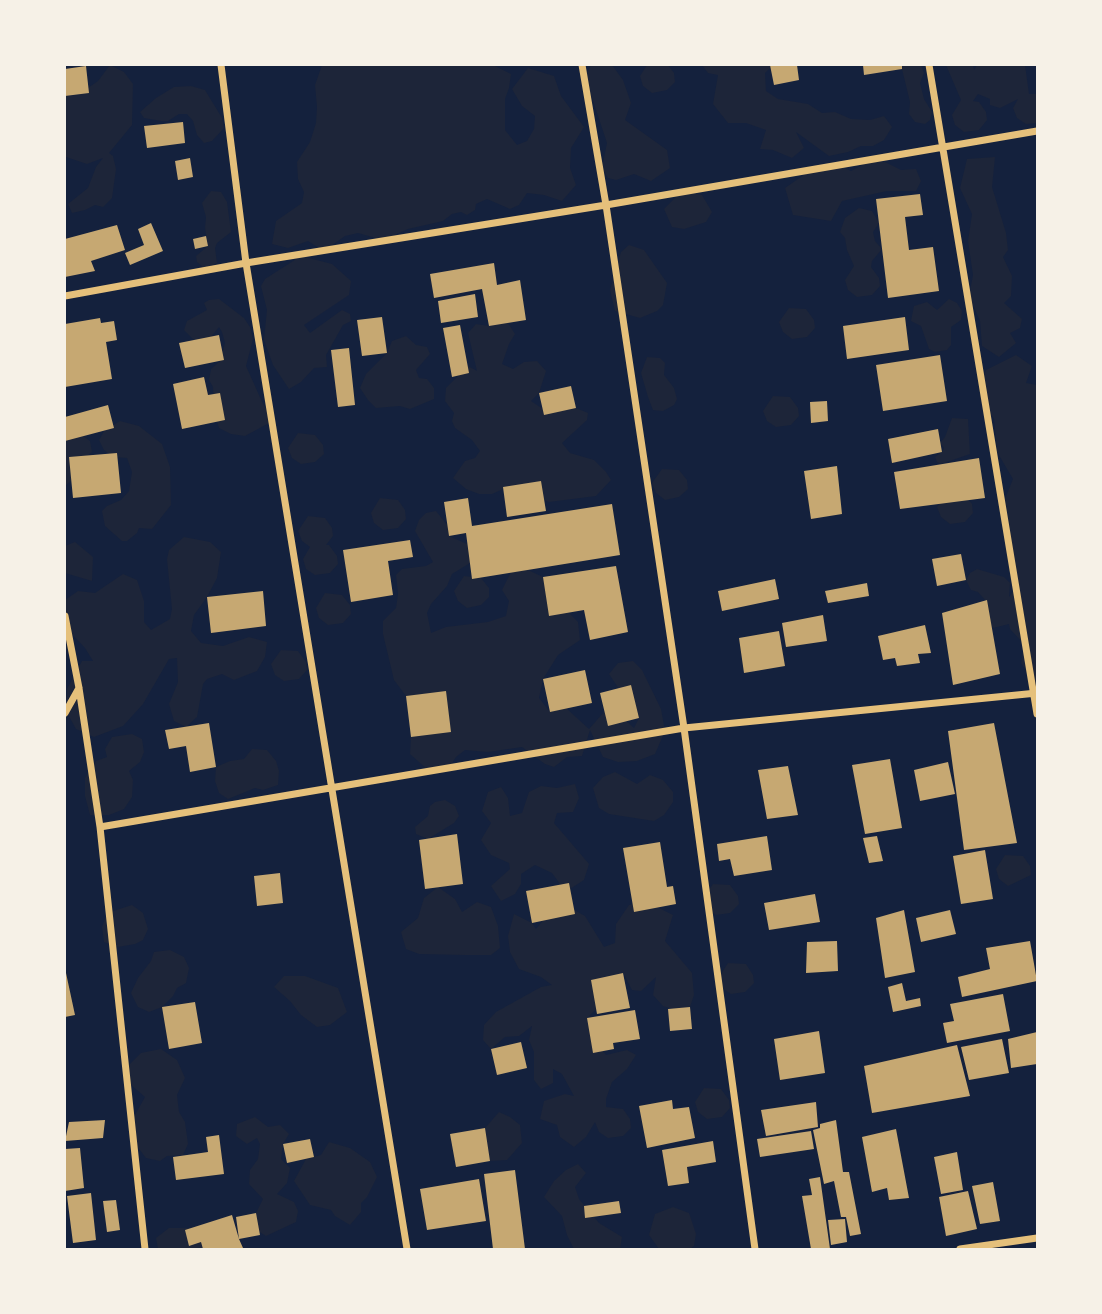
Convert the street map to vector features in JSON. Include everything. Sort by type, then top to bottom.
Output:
[{"type":"street","points":[[221,65],[246,263],[407,1249]]},
{"type":"street","points":[[582,65],[607,205],[684,728],[755,1249]]},
{"type":"street","points":[[929,65],[1037,715]]},
{"type":"street","points":[[65,296],[246,263],[607,205],[1037,131]]},
{"type":"street","points":[[65,616],[100,827],[145,1249]]},
{"type":"street","points":[[65,713],[79,688]]},
{"type":"street","points":[[100,827],[684,728],[1035,693]]},
{"type":"street","points":[[960,1249],[1037,1238]]},
{"type":"shaded area","points":[[110,65],[124,72],[133,84],[132,125],[109,153],[113,156],[116,169],[112,198],[103,207],[95,205],[72,213],[68,204],[88,188],[96,167],[103,158],[87,164],[66,157],[65,96],[78,95],[98,81]]},
{"type":"shaded area","points":[[322,65],[493,65],[511,74],[505,99],[505,130],[517,145],[527,141],[534,129],[535,116],[522,106],[512,89],[528,68],[554,76],[561,96],[584,127],[571,148],[570,168],[576,185],[562,201],[527,193],[519,205],[510,209],[487,199],[476,204],[475,210],[467,215],[461,212],[452,214],[443,221],[408,229],[383,240],[358,233],[345,236],[331,246],[319,248],[308,241],[288,248],[272,244],[276,221],[302,203],[304,192],[298,179],[297,162],[310,142],[316,123],[315,85]]},
{"type":"shaded area","points":[[591,65],[612,65],[623,80],[631,103],[625,120],[667,150],[670,168],[651,181],[634,174],[616,180],[608,178],[602,168],[607,143],[585,77]]},
{"type":"shaded area","points":[[647,65],[668,65],[674,73],[675,82],[667,90],[652,93],[643,86],[640,76]]},
{"type":"shaded area","points":[[702,65],[773,65],[765,73],[766,91],[778,99],[808,104],[822,113],[835,112],[851,119],[870,120],[884,116],[892,127],[884,140],[873,146],[861,146],[829,156],[796,132],[804,148],[792,158],[773,150],[760,149],[766,130],[746,123],[728,123],[713,104],[718,75],[708,73]]},
{"type":"shaded area","points":[[901,65],[921,65],[924,73],[920,83],[924,99],[932,112],[930,120],[925,124],[915,122],[909,114],[910,102]]},
{"type":"shaded area","points":[[946,65],[973,65],[974,70],[977,65],[1025,65],[1029,94],[1037,94],[1037,123],[1026,124],[1017,118],[1013,108],[1018,99],[1000,108],[990,105],[990,99],[978,94],[973,101],[979,102],[986,112],[987,120],[979,130],[964,132],[955,125],[952,115],[961,100]]},
{"type":"shaded area","points":[[191,86],[205,90],[222,118],[224,128],[212,141],[204,143],[187,114],[161,121],[144,118],[140,112],[174,87]]},
{"type":"shaded area","points":[[995,157],[992,187],[1006,233],[1008,250],[1003,257],[1012,276],[1011,296],[1004,303],[1022,319],[1020,328],[1010,333],[1016,343],[999,357],[982,346],[980,321],[969,296],[973,275],[968,241],[972,214],[960,188],[967,159]]},
{"type":"shaded area","points":[[868,162],[885,162],[901,170],[916,169],[921,181],[916,191],[887,191],[842,201],[831,221],[793,215],[785,188],[808,172],[835,164],[851,171]]},
{"type":"shaded area","points":[[211,191],[221,192],[227,202],[231,232],[217,243],[217,263],[205,269],[197,262],[196,256],[208,246],[202,203]]},
{"type":"shaded area","points":[[682,191],[702,195],[712,212],[706,222],[684,229],[672,227],[664,209]]},
{"type":"shaded area","points":[[859,208],[872,211],[879,223],[873,232],[875,241],[882,249],[872,261],[871,267],[879,278],[880,286],[872,295],[857,297],[848,290],[845,280],[854,266],[845,238],[840,232],[845,218]]},
{"type":"shaded area","points":[[629,245],[644,250],[667,283],[663,305],[657,311],[640,318],[615,311],[610,290],[621,252]]},
{"type":"shaded area","points":[[301,256],[332,264],[351,281],[349,295],[304,325],[310,333],[342,310],[350,314],[351,321],[343,325],[326,355],[327,367],[314,368],[301,382],[289,389],[273,365],[264,340],[267,310],[261,286],[265,279]]},
{"type":"shaded area","points":[[219,299],[244,318],[250,327],[253,339],[246,366],[263,404],[269,411],[269,423],[245,436],[231,434],[219,428],[214,412],[213,387],[209,380],[211,369],[220,361],[225,343],[222,332],[219,327],[207,342],[194,340],[184,330],[187,321],[207,310],[204,303]]},
{"type":"shaded area","points":[[949,299],[957,303],[962,311],[961,320],[951,327],[951,345],[947,350],[935,352],[929,349],[921,326],[911,321],[914,306],[927,302],[937,310]]},
{"type":"shaded area","points":[[789,308],[806,309],[814,320],[815,328],[807,337],[792,339],[783,332],[779,322]]},
{"type":"shaded area","points":[[508,323],[515,334],[502,364],[513,369],[524,362],[537,361],[546,371],[539,393],[531,401],[543,409],[560,411],[576,408],[588,413],[587,420],[562,443],[570,453],[594,460],[606,472],[611,480],[596,496],[549,502],[510,486],[492,494],[479,494],[466,489],[453,478],[465,461],[475,458],[480,451],[472,440],[455,428],[452,421],[454,413],[445,401],[446,388],[468,366],[477,371],[468,333],[476,324],[489,326]]},
{"type":"shaded area","points":[[406,336],[416,345],[427,347],[430,354],[416,370],[419,378],[427,379],[434,388],[434,399],[410,409],[400,406],[376,408],[360,388],[366,374],[387,353],[392,341]]},
{"type":"shaded area","points":[[1016,355],[1032,366],[1026,383],[1037,385],[1037,683],[1034,683],[1021,663],[1024,644],[1010,629],[1009,624],[993,628],[982,606],[985,600],[978,592],[971,590],[966,580],[970,573],[977,569],[1004,577],[1010,583],[1009,597],[1019,583],[1011,566],[1008,546],[1010,528],[1005,499],[1013,479],[997,452],[994,419],[980,397],[979,386],[986,370]]},
{"type":"shaded area","points":[[647,357],[660,358],[665,363],[664,375],[674,388],[677,399],[674,405],[663,411],[653,410],[648,397],[641,373]]},
{"type":"shaded area","points":[[773,396],[790,397],[798,408],[799,416],[791,425],[776,427],[767,421],[763,411]]},
{"type":"shaded area","points":[[952,418],[968,419],[970,454],[941,464],[935,457],[944,448],[940,443]]},
{"type":"shaded area","points":[[120,421],[139,426],[162,444],[170,467],[171,505],[152,529],[139,528],[127,541],[122,541],[105,526],[102,511],[121,500],[129,491],[132,472],[127,458],[113,457],[104,450],[99,440],[104,431]]},
{"type":"shaded area","points":[[298,433],[315,435],[323,445],[324,454],[315,462],[301,464],[292,458],[288,448]]},
{"type":"shaded area","points":[[83,436],[90,441],[92,452],[77,464],[71,481],[65,486],[65,441]]},
{"type":"shaded area","points":[[662,469],[679,470],[687,480],[688,489],[679,497],[665,500],[656,493],[652,483]]},
{"type":"shaded area","points":[[947,492],[964,494],[972,504],[973,513],[965,522],[950,524],[941,517],[937,507]]},
{"type":"shaded area","points":[[380,498],[398,500],[405,510],[406,519],[398,528],[383,530],[374,523],[371,513]]},
{"type":"shaded area","points":[[436,511],[448,526],[449,536],[467,544],[470,563],[452,574],[447,586],[431,604],[427,613],[431,633],[446,627],[488,622],[506,616],[509,601],[502,590],[511,572],[528,570],[543,577],[578,622],[580,640],[558,655],[543,679],[539,698],[550,712],[566,708],[589,729],[604,712],[621,716],[634,728],[639,718],[634,700],[619,689],[609,674],[618,663],[633,661],[642,670],[661,709],[665,731],[655,754],[637,761],[618,762],[603,757],[590,730],[582,756],[567,757],[554,767],[545,764],[522,747],[488,752],[465,750],[449,768],[429,771],[410,754],[411,737],[428,735],[442,726],[449,714],[436,693],[406,696],[394,680],[383,634],[383,621],[396,608],[396,575],[402,569],[426,566],[433,562],[415,531],[419,520],[426,513]]},
{"type":"shaded area","points":[[308,516],[325,518],[332,528],[333,536],[326,545],[329,545],[337,556],[338,564],[330,573],[315,575],[306,569],[303,559],[310,547],[302,541],[298,531]]},
{"type":"shaded area","points":[[184,537],[210,542],[221,552],[217,578],[194,615],[191,631],[201,643],[223,646],[249,637],[267,642],[265,657],[257,671],[234,680],[222,674],[207,679],[203,684],[197,717],[186,727],[174,721],[169,704],[178,682],[177,658],[169,659],[143,704],[123,726],[94,737],[76,729],[66,711],[67,689],[82,661],[93,661],[65,627],[65,600],[78,591],[95,593],[123,574],[137,580],[144,601],[144,622],[151,630],[170,619],[172,609],[167,559],[169,550]]},
{"type":"shaded area","points":[[75,542],[93,557],[92,581],[65,573],[65,546]]},
{"type":"shaded area","points":[[464,576],[481,578],[489,588],[489,597],[481,605],[467,608],[458,601],[454,591]]},
{"type":"shaded area","points":[[325,593],[342,595],[350,605],[351,614],[343,623],[328,625],[319,618],[316,608]]},
{"type":"shaded area","points":[[281,650],[298,651],[306,662],[307,670],[299,679],[284,681],[275,675],[271,664]]},
{"type":"shaded area","points":[[132,734],[142,739],[144,752],[140,762],[129,771],[133,780],[132,797],[124,809],[109,815],[90,815],[85,796],[85,778],[96,761],[107,757],[105,749],[112,737]]},
{"type":"shaded area","points":[[252,749],[267,750],[276,761],[279,771],[278,785],[263,790],[255,788],[228,799],[219,793],[215,781],[216,767],[244,759]]},
{"type":"shaded area","points":[[615,772],[637,784],[650,775],[663,780],[673,792],[673,802],[664,815],[654,821],[609,814],[599,808],[593,788],[603,777]]},
{"type":"shaded area","points":[[575,784],[579,798],[573,812],[557,813],[554,823],[589,864],[584,880],[570,889],[560,884],[552,873],[535,865],[521,874],[521,884],[515,894],[501,901],[491,886],[510,869],[509,863],[491,855],[481,840],[491,823],[482,811],[488,792],[501,787],[508,798],[510,816],[522,813],[529,792],[541,786],[557,788]]},
{"type":"shaded area","points":[[445,800],[455,806],[459,816],[454,823],[428,839],[416,834],[415,827],[428,816],[430,806]]},
{"type":"shaded area","points":[[1005,855],[1023,856],[1030,866],[1031,875],[1008,886],[999,879],[996,869]]},
{"type":"shaded area","points":[[713,884],[730,885],[738,896],[739,904],[730,913],[716,915],[707,909],[703,899]]},
{"type":"shaded area","points":[[438,887],[455,899],[462,912],[477,902],[491,907],[498,926],[500,948],[491,955],[419,954],[406,949],[401,932],[418,918],[424,898]]},
{"type":"shaded area","points":[[645,901],[673,915],[665,941],[692,973],[694,995],[690,1007],[673,1009],[663,1006],[653,995],[656,977],[641,991],[632,990],[623,973],[599,978],[596,1009],[587,1018],[597,1043],[606,1055],[627,1050],[636,1055],[627,1069],[612,1082],[606,1099],[606,1107],[623,1109],[630,1119],[631,1128],[623,1136],[608,1138],[599,1132],[595,1122],[586,1137],[574,1147],[560,1137],[557,1125],[540,1119],[544,1101],[565,1094],[574,1096],[562,1074],[553,1069],[553,1083],[541,1089],[534,1080],[534,1052],[529,1040],[532,1026],[519,1036],[505,1037],[491,1049],[483,1040],[484,1025],[496,1012],[541,987],[552,985],[541,977],[519,969],[510,952],[508,936],[514,914],[532,923],[536,929],[549,913],[569,907],[585,916],[604,947],[615,943],[616,924],[629,905]]},
{"type":"shaded area","points":[[132,905],[143,913],[148,929],[143,940],[118,947],[104,942],[102,927],[107,913]]},
{"type":"shaded area","points":[[170,950],[184,957],[189,968],[186,983],[177,988],[162,1007],[149,1012],[138,1007],[131,993],[154,952]]},
{"type":"shaded area","points":[[728,963],[746,964],[753,975],[754,983],[745,992],[731,994],[722,988],[719,977]]},
{"type":"shaded area","points":[[284,976],[305,976],[338,988],[347,1012],[330,1025],[317,1027],[301,1015],[274,987]]},
{"type":"shaded area","points":[[161,1049],[177,1060],[185,1078],[177,1095],[188,1144],[183,1155],[167,1156],[160,1161],[146,1158],[136,1145],[131,1122],[145,1097],[130,1084],[124,1070],[141,1053]]},
{"type":"shaded area","points":[[704,1088],[721,1089],[729,1100],[730,1108],[722,1117],[707,1119],[698,1112],[695,1102]]},
{"type":"shaded area","points":[[499,1112],[520,1125],[522,1143],[507,1160],[490,1161],[485,1128]]},
{"type":"shaded area","points":[[255,1117],[268,1127],[280,1125],[289,1134],[283,1144],[281,1159],[290,1168],[287,1183],[277,1194],[294,1202],[298,1211],[296,1222],[266,1236],[253,1228],[263,1199],[249,1184],[250,1170],[258,1159],[260,1144],[257,1138],[247,1144],[236,1136],[237,1124]]},
{"type":"shaded area","points":[[329,1142],[350,1148],[370,1162],[377,1177],[361,1203],[361,1212],[350,1225],[335,1216],[331,1210],[310,1205],[294,1181],[306,1159],[321,1155]]},
{"type":"shaded area","points":[[578,1164],[586,1173],[575,1187],[579,1199],[599,1223],[622,1237],[620,1249],[574,1249],[562,1216],[544,1197],[554,1181]]},
{"type":"shaded area","points":[[673,1207],[689,1213],[696,1234],[694,1246],[690,1249],[659,1249],[649,1235],[655,1214]]},
{"type":"shaded area","points":[[169,1228],[190,1228],[208,1249],[158,1249],[156,1238]]},
{"type":"building","points":[[770,65],[797,65],[799,80],[774,85]]},
{"type":"building","points":[[863,65],[902,65],[902,69],[864,75]]},
{"type":"building","points":[[86,66],[89,93],[65,96],[65,69]]},
{"type":"building","points":[[183,122],[185,143],[147,148],[144,126]]},
{"type":"building","points":[[190,158],[193,177],[178,180],[175,161]]},
{"type":"building","points":[[920,194],[923,215],[905,217],[909,250],[933,247],[939,291],[888,298],[876,199]]},
{"type":"building","points":[[151,223],[163,251],[130,265],[125,253],[144,245],[138,229]]},
{"type":"building","points":[[117,225],[125,250],[91,261],[95,271],[65,277],[65,239]]},
{"type":"building","points":[[206,236],[208,246],[195,249],[193,239]]},
{"type":"building","points":[[494,263],[497,285],[520,280],[526,320],[489,326],[482,289],[434,298],[430,274]]},
{"type":"building","points":[[475,294],[478,317],[441,323],[438,301]]},
{"type":"building","points":[[382,317],[387,353],[362,356],[357,320]]},
{"type":"building","points":[[905,317],[909,350],[847,359],[843,326]]},
{"type":"building","points":[[100,318],[101,323],[114,321],[117,340],[106,342],[112,379],[65,387],[65,324]]},
{"type":"building","points":[[460,325],[469,373],[452,377],[443,328]]},
{"type":"building","points":[[219,335],[224,360],[185,368],[179,343]]},
{"type":"building","points":[[349,348],[355,405],[338,407],[331,350]]},
{"type":"building","points":[[940,355],[947,401],[883,411],[876,365]]},
{"type":"building","points":[[204,377],[208,395],[220,393],[225,420],[182,429],[173,384]]},
{"type":"building","points":[[571,386],[576,408],[544,415],[539,393]]},
{"type":"building","points":[[827,401],[828,421],[811,423],[810,402]]},
{"type":"building","points":[[108,405],[114,428],[65,441],[65,417]]},
{"type":"building","points":[[938,429],[942,452],[892,463],[888,439]]},
{"type":"building","points":[[117,453],[121,493],[73,498],[69,457]]},
{"type":"building","points":[[979,458],[985,498],[900,509],[894,472]]},
{"type":"building","points":[[837,466],[842,514],[811,519],[804,471]]},
{"type":"building","points":[[541,481],[546,511],[507,517],[503,487]]},
{"type":"building","points":[[468,498],[472,526],[612,504],[620,555],[472,579],[466,533],[449,536],[444,502]]},
{"type":"building","points":[[410,540],[413,557],[388,561],[393,595],[351,602],[343,550]]},
{"type":"building","points":[[961,554],[966,580],[937,586],[932,559]]},
{"type":"building","points":[[616,566],[628,632],[590,640],[584,610],[549,616],[543,577]]},
{"type":"building","points":[[775,579],[779,599],[722,611],[718,591]]},
{"type":"building","points":[[867,583],[869,596],[828,603],[825,591]]},
{"type":"building","points":[[263,591],[266,626],[211,633],[207,597]]},
{"type":"building","points":[[987,600],[1000,674],[953,685],[942,613]]},
{"type":"building","points":[[823,615],[827,641],[786,647],[782,623]]},
{"type":"building","points":[[925,625],[931,653],[918,654],[920,663],[897,666],[895,658],[883,660],[878,636]]},
{"type":"building","points":[[779,631],[785,666],[744,673],[739,638]]},
{"type":"building","points":[[585,670],[592,703],[550,712],[543,679]]},
{"type":"building","points":[[631,685],[639,718],[608,726],[600,693]]},
{"type":"building","points":[[446,691],[451,732],[411,737],[406,696]]},
{"type":"building","points":[[209,723],[216,767],[190,772],[186,746],[169,749],[165,730]]},
{"type":"building","points":[[994,723],[1017,843],[964,850],[948,731]]},
{"type":"building","points":[[890,759],[902,828],[865,834],[852,765]]},
{"type":"building","points":[[948,762],[955,794],[920,801],[914,770]]},
{"type":"building","points":[[788,766],[798,815],[767,819],[758,770]]},
{"type":"building","points":[[457,834],[463,884],[425,889],[419,840]]},
{"type":"building","points":[[767,836],[772,870],[734,876],[730,859],[719,861],[717,844]]},
{"type":"building","points":[[877,836],[883,861],[869,863],[863,838]]},
{"type":"building","points":[[660,842],[667,887],[673,886],[676,904],[634,912],[623,848]]},
{"type":"building","points":[[985,850],[993,899],[961,904],[953,856]]},
{"type":"building","points":[[280,873],[283,903],[257,906],[254,876]]},
{"type":"building","points":[[569,883],[575,914],[532,923],[526,891]]},
{"type":"building","points":[[815,894],[820,922],[769,930],[764,903]]},
{"type":"building","points":[[904,910],[915,972],[885,978],[876,918]]},
{"type":"building","points":[[950,910],[956,934],[921,942],[916,918]]},
{"type":"building","points":[[837,941],[838,971],[806,973],[807,942]]},
{"type":"building","points":[[1030,941],[1037,981],[962,997],[958,977],[990,969],[986,948]]},
{"type":"building","points":[[623,973],[630,1008],[597,1014],[591,980]]},
{"type":"building","points":[[65,974],[75,1015],[65,1017]]},
{"type":"building","points":[[902,983],[906,1001],[920,998],[921,1006],[893,1012],[888,987]]},
{"type":"building","points":[[1003,994],[1010,1031],[947,1043],[943,1023],[954,1021],[950,1004]]},
{"type":"building","points":[[195,1002],[202,1043],[169,1049],[162,1007]]},
{"type":"building","points":[[690,1007],[692,1029],[670,1031],[668,1009]]},
{"type":"building","points":[[635,1010],[640,1039],[613,1043],[614,1049],[593,1053],[587,1018]]},
{"type":"building","points":[[819,1031],[825,1073],[780,1080],[774,1039]]},
{"type":"building","points":[[1037,1032],[1037,1064],[1011,1068],[1008,1039]]},
{"type":"building","points":[[1002,1039],[1009,1073],[969,1080],[961,1047]]},
{"type":"building","points":[[521,1042],[527,1068],[497,1075],[491,1049]]},
{"type":"building","points":[[957,1045],[970,1096],[872,1113],[864,1066]]},
{"type":"building","points":[[672,1100],[673,1109],[689,1107],[695,1138],[647,1148],[639,1106]]},
{"type":"building","points":[[816,1102],[818,1127],[766,1136],[761,1110]]},
{"type":"building","points":[[105,1120],[103,1138],[65,1141],[69,1122]]},
{"type":"building","points":[[836,1120],[843,1172],[849,1172],[861,1234],[850,1236],[846,1217],[841,1217],[834,1181],[824,1184],[813,1130],[820,1128],[820,1124]]},
{"type":"building","points":[[485,1128],[490,1161],[456,1167],[450,1134]]},
{"type":"building","points":[[896,1129],[909,1198],[889,1200],[887,1188],[872,1192],[862,1137]]},
{"type":"building","points":[[811,1131],[814,1149],[760,1157],[757,1139]]},
{"type":"building","points":[[219,1135],[224,1174],[176,1180],[173,1157],[208,1152],[206,1137]]},
{"type":"building","points":[[310,1139],[314,1157],[287,1163],[283,1144]]},
{"type":"building","points":[[713,1141],[716,1162],[687,1167],[689,1183],[668,1186],[662,1150]]},
{"type":"building","points":[[80,1148],[84,1188],[65,1191],[65,1149]]},
{"type":"building","points":[[957,1152],[963,1190],[941,1194],[934,1157]]},
{"type":"building","points":[[515,1170],[525,1249],[493,1249],[484,1174]]},
{"type":"building","points":[[820,1177],[830,1249],[811,1249],[802,1196],[812,1195],[809,1179]]},
{"type":"building","points":[[479,1179],[486,1221],[427,1230],[420,1189]]},
{"type":"building","points":[[993,1182],[1000,1221],[980,1224],[972,1186]]},
{"type":"building","points":[[968,1191],[977,1229],[946,1236],[939,1197]]},
{"type":"building","points":[[91,1193],[96,1240],[73,1243],[67,1196]]},
{"type":"building","points":[[116,1200],[120,1230],[107,1232],[103,1201]]},
{"type":"building","points":[[619,1201],[621,1213],[585,1218],[584,1206]]},
{"type":"building","points":[[256,1213],[260,1235],[239,1239],[236,1217]]},
{"type":"building","points":[[232,1215],[243,1248],[203,1249],[201,1242],[189,1246],[185,1230]]},
{"type":"building","points":[[845,1219],[847,1242],[831,1245],[828,1220]]}]
